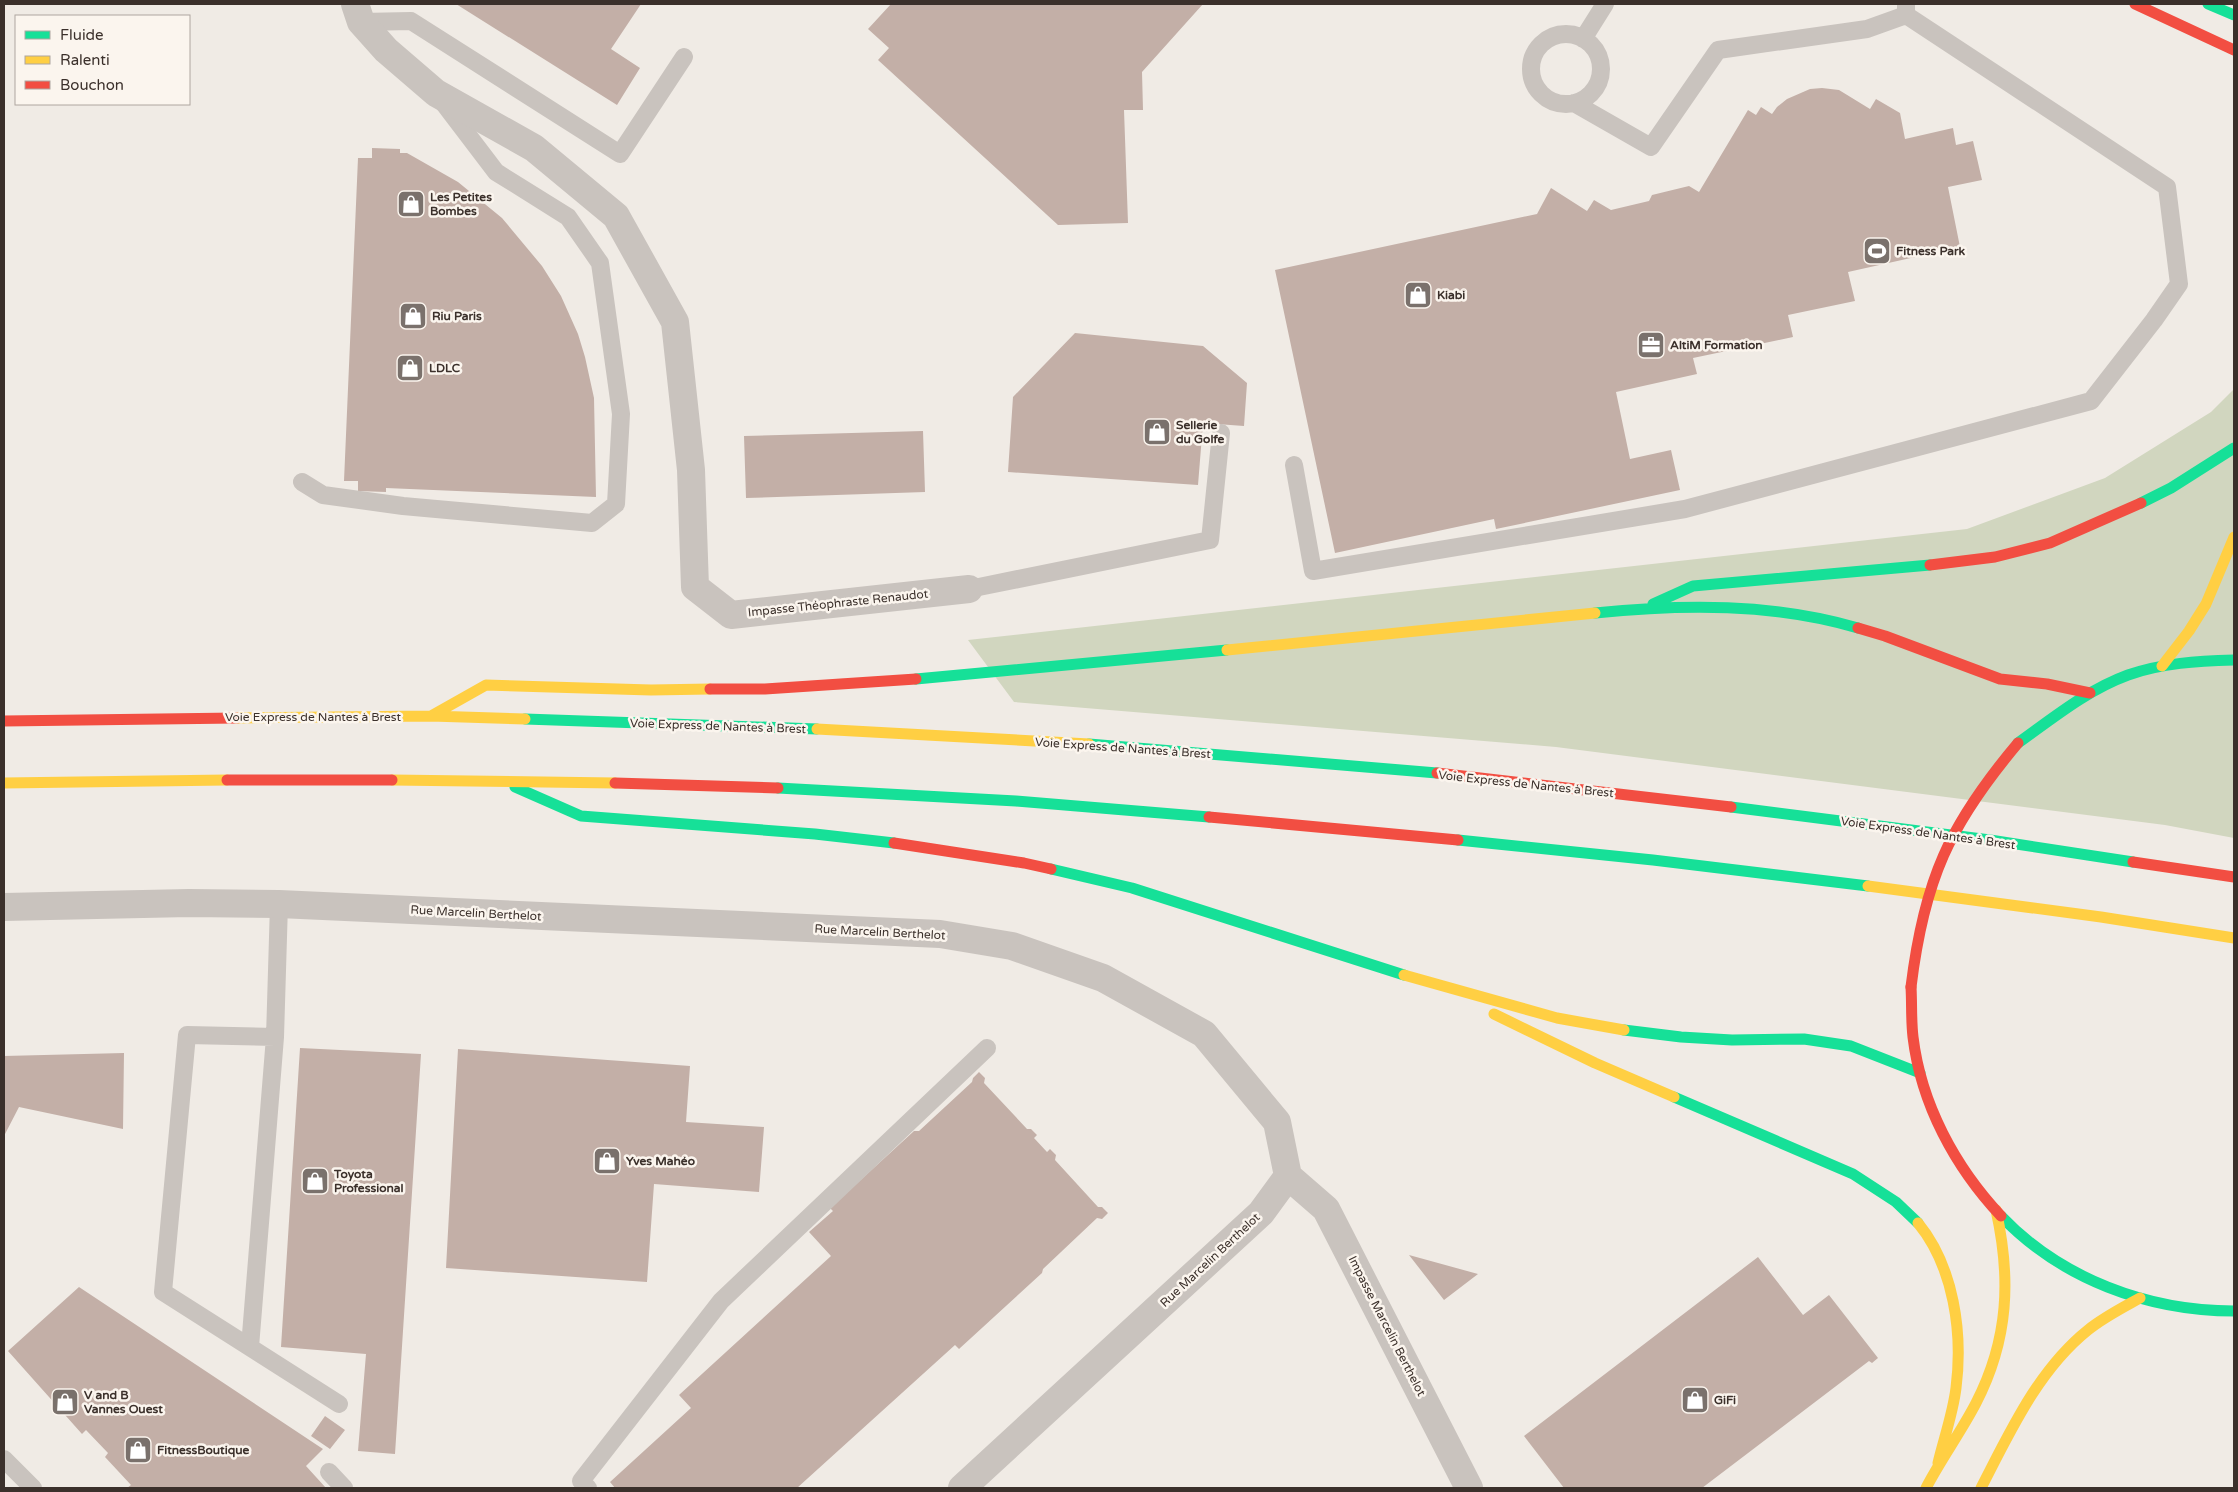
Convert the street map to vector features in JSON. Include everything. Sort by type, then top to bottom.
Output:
[{"type":"main road","points":[[2135,4],[2234,50]]},
{"type":"main road","points":[[2208,4],[2234,15]]},
{"type":"main road","points":[[1642,608],[1693,586],[1913,567],[1995,557],[2050,543],[2171,488],[2234,448]]},
{"type":"main road","points":[[2162,666],[2189,631],[2206,604],[2234,537]]},
{"type":"main road","points":[[431,716],[486,685],[651,690],[765,689],[882,682],[1033,667],[1123,661],[1642,608],[1747,608],[1831,620],[1885,636],[2000,679],[2046,684],[2090,694]]},
{"type":"main road","points":[[2234,660],[2162,666],[2115,680],[2090,694],[2018,743],[1970,802],[1935,869],[1920,916],[1914,946],[1911,987],[1914,1044],[1920,1073],[1931,1108],[1960,1162],[1996,1210],[2026,1240],[2061,1264],[2100,1284],[2140,1298],[2184,1308],[2234,1311]]},
{"type":"main road","name":"Voie Express de Nantes à Brest","points":[[4,720],[431,716],[807,728],[1092,744],[1424,772],[1774,812],[1990,840],[2234,878]]},
{"type":"main road","points":[[4,783],[356,779],[809,791],[1013,801],[1256,821],[1659,860],[1814,878],[2234,938]]},
{"type":"main road","points":[[505,782],[581,816],[815,834],[908,844],[1024,863],[1132,888],[1429,983],[1557,1018],[1630,1031],[1732,1040],[1804,1039],[1851,1046],[1920,1073]]},
{"type":"main road","points":[[1429,983],[1595,1063],[1853,1174],[1882,1191],[1909,1213],[1928,1238],[1941,1264],[1955,1314],[1958,1334],[1956,1388],[1938,1463]]},
{"type":"main road","points":[[1926,1488],[1938,1463],[1977,1401],[1996,1352],[2005,1316],[2008,1286],[2005,1249],[1996,1210]]},
{"type":"main road","points":[[1981,1488],[2017,1421],[2057,1362],[2081,1336],[2113,1313],[2140,1298]]},
{"type":"street","name":"Impasse Théophraste Renaudot","points":[[358,13],[386,50],[436,93],[534,148],[616,216],[675,322],[691,470],[695,587],[731,615],[969,589]]},
{"type":"street","name":"Rue Marcelin Berthelot","points":[[4,907],[189,903],[279,904],[940,934],[1012,946],[1104,978],[1204,1034],[1277,1122],[1288,1176],[1261,1214],[962,1488]]},
{"type":"street","name":"Impasse Marcelin Berthelot","points":[[1288,1176],[1326,1209],[1470,1488]]},
{"type":"lane","points":[[1583,39],[1605,4]]},
{"type":"lane","points":[[1294,464],[1313,571],[1685,509],[2091,401],[2154,320],[2179,284],[2167,186],[1906,10],[1867,29],[1718,50],[1651,147],[1574,103]]},
{"type":"lane","points":[[358,13],[410,20],[620,154],[684,57]]},
{"type":"lane","points":[[1567,35],[1583,39],[1592,46],[1599,57],[1600,74],[1594,91],[1585,99],[1574,103],[1557,103],[1540,93],[1535,84],[1531,64],[1538,49],[1550,38],[1567,35]]},
{"type":"lane","points":[[302,482],[323,495],[403,506],[592,523],[616,504],[621,414],[600,264],[568,217],[496,172],[436,93]]},
{"type":"lane","points":[[969,589],[1210,540],[1221,433]]},
{"type":"lane","points":[[250,1347],[275,1037],[279,904]]},
{"type":"lane","points":[[275,1037],[187,1035],[163,1292],[339,1404]]},
{"type":"lane","points":[[588,1488],[581,1481],[721,1301],[987,1048]]},
{"type":"lane","points":[[4,1459],[33,1488]]},
{"type":"lane","points":[[329,1472],[344,1488]]},
{"type":"green space","points":[[2234,389],[2234,838],[2165,825],[1556,747],[1014,702],[968,640],[1967,529],[2105,478],[2211,412]]},
{"type":"building","points":[[456,4],[641,4],[611,49],[640,68],[617,105]]},
{"type":"building","points":[[891,4],[1203,4],[1142,72],[1143,110],[1124,110],[1128,223],[1058,225],[878,60],[889,48],[868,29]]},
{"type":"building","points":[[1810,89],[1839,90],[1870,109],[1876,99],[1900,113],[1905,139],[1953,128],[1956,145],[1973,141],[1982,180],[1948,187],[1960,247],[1848,272],[1855,301],[1788,315],[1793,337],[1693,358],[1697,374],[1616,392],[1630,459],[1671,450],[1680,490],[1496,529],[1494,519],[1335,553],[1275,270],[1537,214],[1551,188],[1587,211],[1594,200],[1611,210],[1649,201],[1652,195],[1689,186],[1699,192],[1748,110],[1756,115],[1761,107],[1772,114],[1787,99]]},
{"type":"building","points":[[372,148],[400,149],[400,153],[407,153],[458,182],[502,218],[542,266],[561,296],[578,334],[585,357],[594,398],[596,497],[386,488],[386,492],[358,491],[358,481],[344,481],[358,158],[372,158]]},
{"type":"building","points":[[1075,333],[1203,346],[1247,383],[1244,426],[1203,423],[1198,485],[1008,472],[1013,397]]},
{"type":"building","points":[[923,431],[925,492],[746,498],[744,436]]},
{"type":"building","points":[[300,1048],[421,1054],[395,1454],[358,1451],[366,1354],[281,1347]]},
{"type":"building","name":"Yves Mahéo","points":[[458,1049],[690,1066],[686,1122],[764,1127],[759,1192],[654,1184],[647,1282],[446,1268]]},
{"type":"building","points":[[124,1053],[123,1129],[19,1107],[4,1136],[4,1056]]},
{"type":"building","points":[[979,1072],[985,1078],[984,1083],[1027,1129],[1031,1129],[1037,1135],[1034,1138],[1047,1152],[1050,1149],[1056,1155],[1055,1160],[1098,1207],[1102,1207],[1108,1213],[1102,1219],[1097,1218],[1043,1269],[1042,1273],[959,1349],[955,1345],[797,1488],[615,1488],[610,1482],[691,1408],[679,1395],[831,1256],[809,1232],[833,1211],[830,1208],[914,1131],[919,1131],[972,1082]]},
{"type":"building","points":[[1409,1255],[1478,1274],[1444,1300]]},
{"type":"building","name":"GiFi","points":[[1758,1257],[1803,1315],[1829,1295],[1878,1358],[1872,1363],[1869,1361],[1702,1488],[1564,1488],[1524,1436]]},
{"type":"building","points":[[79,1287],[323,1449],[306,1466],[326,1488],[127,1488],[131,1485],[105,1457],[108,1453],[86,1430],[82,1434],[8,1351]]},
{"type":"building","points":[[325,1416],[345,1430],[330,1449],[311,1436]]},
{"type":"traffic: fast","points":[[2208,4],[2234,15]]},
{"type":"traffic: fast","points":[[2141,503],[2171,488],[2234,448]]},
{"type":"traffic: fast","points":[[1653,604],[1693,586],[1930,565]]},
{"type":"traffic: fast","points":[[1595,613],[1661,608],[1728,608],[1793,614],[1858,628]]},
{"type":"traffic: fast","points":[[916,679],[1227,650]]},
{"type":"traffic: fast","points":[[2018,743],[2057,714],[2098,688],[2128,675],[2167,665],[2234,660]]},
{"type":"traffic: fast","points":[[525,719],[817,729]]},
{"type":"traffic: fast","points":[[1089,744],[1437,773]]},
{"type":"traffic: fast","points":[[515,787],[581,816],[815,834],[894,843]]},
{"type":"traffic: fast","points":[[778,788],[1016,801],[1209,817]]},
{"type":"traffic: fast","points":[[1731,807],[1990,840],[2133,862]]},
{"type":"traffic: fast","points":[[1458,840],[1653,860],[1868,886]]},
{"type":"traffic: fast","points":[[1051,869],[1132,888],[1404,975]]},
{"type":"traffic: fast","points":[[1624,1030],[1681,1037],[1732,1040],[1804,1039],[1851,1046],[1920,1073]]},
{"type":"traffic: fast","points":[[1674,1097],[1853,1174],[1896,1202],[1918,1223]]},
{"type":"traffic: fast","points":[[2001,1216],[2025,1238],[2051,1257],[2078,1274],[2108,1287],[2138,1298],[2170,1305],[2202,1310],[2234,1311]]},
{"type":"traffic: slow","points":[[2162,666],[2189,631],[2206,604],[2234,537]]},
{"type":"traffic: slow","points":[[1227,650],[1595,613]]},
{"type":"traffic: slow","points":[[431,716],[486,685],[651,690],[710,689]]},
{"type":"traffic: slow","points":[[237,718],[431,716],[525,719]]},
{"type":"traffic: slow","points":[[817,729],[1089,744]]},
{"type":"traffic: slow","points":[[4,783],[227,780]]},
{"type":"traffic: slow","points":[[392,780],[615,783]]},
{"type":"traffic: slow","points":[[1868,886],[2101,917],[2234,938]]},
{"type":"traffic: slow","points":[[1404,975],[1557,1018],[1624,1030]]},
{"type":"traffic: slow","points":[[1494,1014],[1595,1063],[1674,1097]]},
{"type":"traffic: slow","points":[[1926,1488],[1976,1403],[1987,1379],[2001,1332],[2005,1284],[2001,1235],[1996,1210]]},
{"type":"traffic: slow","points":[[1918,1223],[1930,1240],[1948,1280],[1957,1323],[1958,1367],[1955,1397],[1938,1463]]},
{"type":"traffic: slow","points":[[1981,1488],[2014,1424],[2054,1364],[2070,1346],[2094,1325],[2140,1298]]},
{"type":"traffic: jam","points":[[2135,4],[2234,50]]},
{"type":"traffic: jam","points":[[1930,565],[1995,557],[2050,543],[2141,503]]},
{"type":"traffic: jam","points":[[1858,628],[1885,636],[2000,679],[2047,684],[2090,693]]},
{"type":"traffic: jam","points":[[710,689],[765,689],[916,679]]},
{"type":"traffic: jam","points":[[4,721],[237,718]]},
{"type":"traffic: jam","points":[[1911,987],[1916,949],[1924,915],[1932,884],[1944,856],[1957,828],[1974,801],[2018,743]]},
{"type":"traffic: jam","points":[[1437,773],[1731,807]]},
{"type":"traffic: jam","points":[[227,780],[392,780]]},
{"type":"traffic: jam","points":[[615,783],[778,788]]},
{"type":"traffic: jam","points":[[1209,817],[1458,840]]},
{"type":"traffic: jam","points":[[894,843],[1024,863],[1051,869]]},
{"type":"traffic: jam","points":[[2133,862],[2234,877]]},
{"type":"traffic: jam","points":[[1911,987],[1912,1031],[1917,1062],[1932,1110],[1955,1155],[1969,1177],[2001,1216]]},
{"type":"place","name":"Les Petites Bombes","points":[[411,204]]},
{"type":"place","name":"Fitness Park","points":[[1877,251]]},
{"type":"place","name":"Kiabi","points":[[1418,295]]},
{"type":"place","name":"Riu Paris","points":[[413,316]]},
{"type":"place","name":"AltiM Formation","points":[[1651,345]]},
{"type":"place","name":"LDLC","points":[[410,368]]},
{"type":"place","name":"Sellerie du Golfe","points":[[1157,432]]},
{"type":"place","name":"Yves Mahéo","points":[[607,1161]]},
{"type":"place","name":"Toyota Professional","points":[[315,1181]]},
{"type":"place","name":"GiFi","points":[[1695,1400]]},
{"type":"place","name":"V and B Vannes Ouest","points":[[65,1402]]},
{"type":"place","name":"FitnessBoutique","points":[[138,1450]]}]
